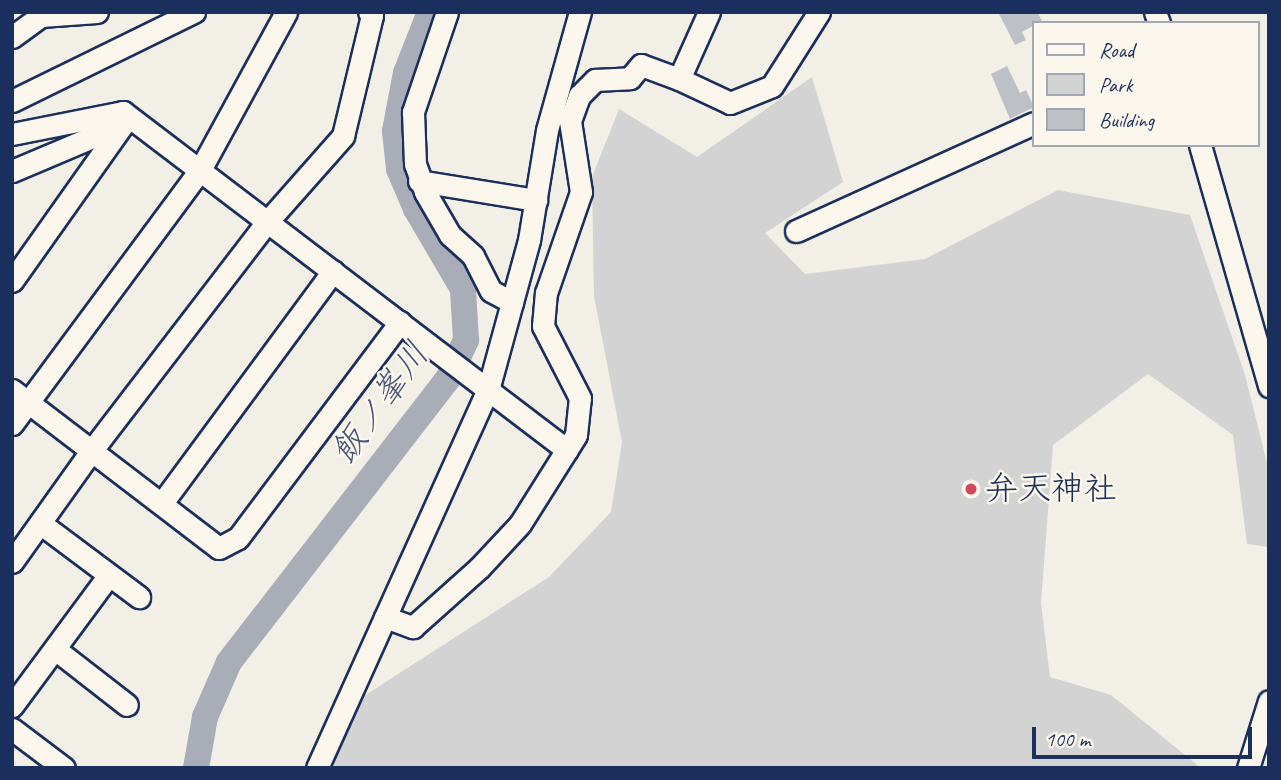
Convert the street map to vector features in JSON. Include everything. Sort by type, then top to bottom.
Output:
[{"type":"street","points":[[12,37],[41,16],[97,12]]},
{"type":"street","points":[[12,101],[194,12]]},
{"type":"street","points":[[12,424],[20,396],[200,170],[286,12]]},
{"type":"street","points":[[12,562],[92,450],[267,222],[343,136],[372,15],[369,12]]},
{"type":"street","points":[[447,12],[413,112],[419,181],[450,235],[473,256],[491,291],[512,302]]},
{"type":"street","points":[[317,768],[488,390],[536,200],[547,130],[580,12]]},
{"type":"street","points":[[679,79],[709,12]]},
{"type":"street","points":[[385,617],[404,626],[423,621],[520,524],[576,435],[580,398],[543,326],[546,293],[581,192],[571,139],[573,110],[589,83],[630,78],[641,65],[730,103],[753,96],[772,86],[819,12]]},
{"type":"street","points":[[12,171],[123,118]]},
{"type":"street","points":[[12,281],[123,118]]},
{"type":"street","points":[[12,134],[123,118],[200,170],[567,450]]},
{"type":"street","points":[[796,231],[1032,124]]},
{"type":"street","points":[[1201,147],[1269,386]]},
{"type":"street","points":[[419,181],[536,200]]},
{"type":"street","points":[[162,503],[333,271]]},
{"type":"street","points":[[20,396],[219,548],[238,538],[400,322]]},
{"type":"street","points":[[40,523],[139,597]]},
{"type":"street","points":[[12,706],[109,575]]},
{"type":"street","points":[[55,649],[127,705]]},
{"type":"street","points":[[1248,768],[1269,701]]},
{"type":"street","points":[[12,729],[64,768]]},
{"type":"green space","points":[[812,77],[843,182],[765,233],[805,274],[925,259],[1058,190],[1190,215],[1245,375],[1269,471],[1269,547],[1247,544],[1233,435],[1148,374],[1053,445],[1041,603],[1050,677],[1111,695],[1201,768],[306,768],[325,721],[549,577],[611,512],[622,442],[594,296],[592,177],[619,109],[697,157]]},
{"type":"building","points":[[998,12],[1037,12],[1042,21],[1032,21],[1032,26],[1022,32],[1026,40],[1015,45]]},
{"type":"building","points":[[1007,66],[1020,93],[1026,90],[1032,108],[1010,119],[991,74]]},
{"type":"waterway","name":"飯ノ峯川","points":[[196,768],[205,717],[229,662],[449,377],[466,340],[463,289],[416,209],[399,169],[395,131],[406,73],[430,12]]},
{"type":"place","name":"弁天神社","points":[[971,489]]}]
